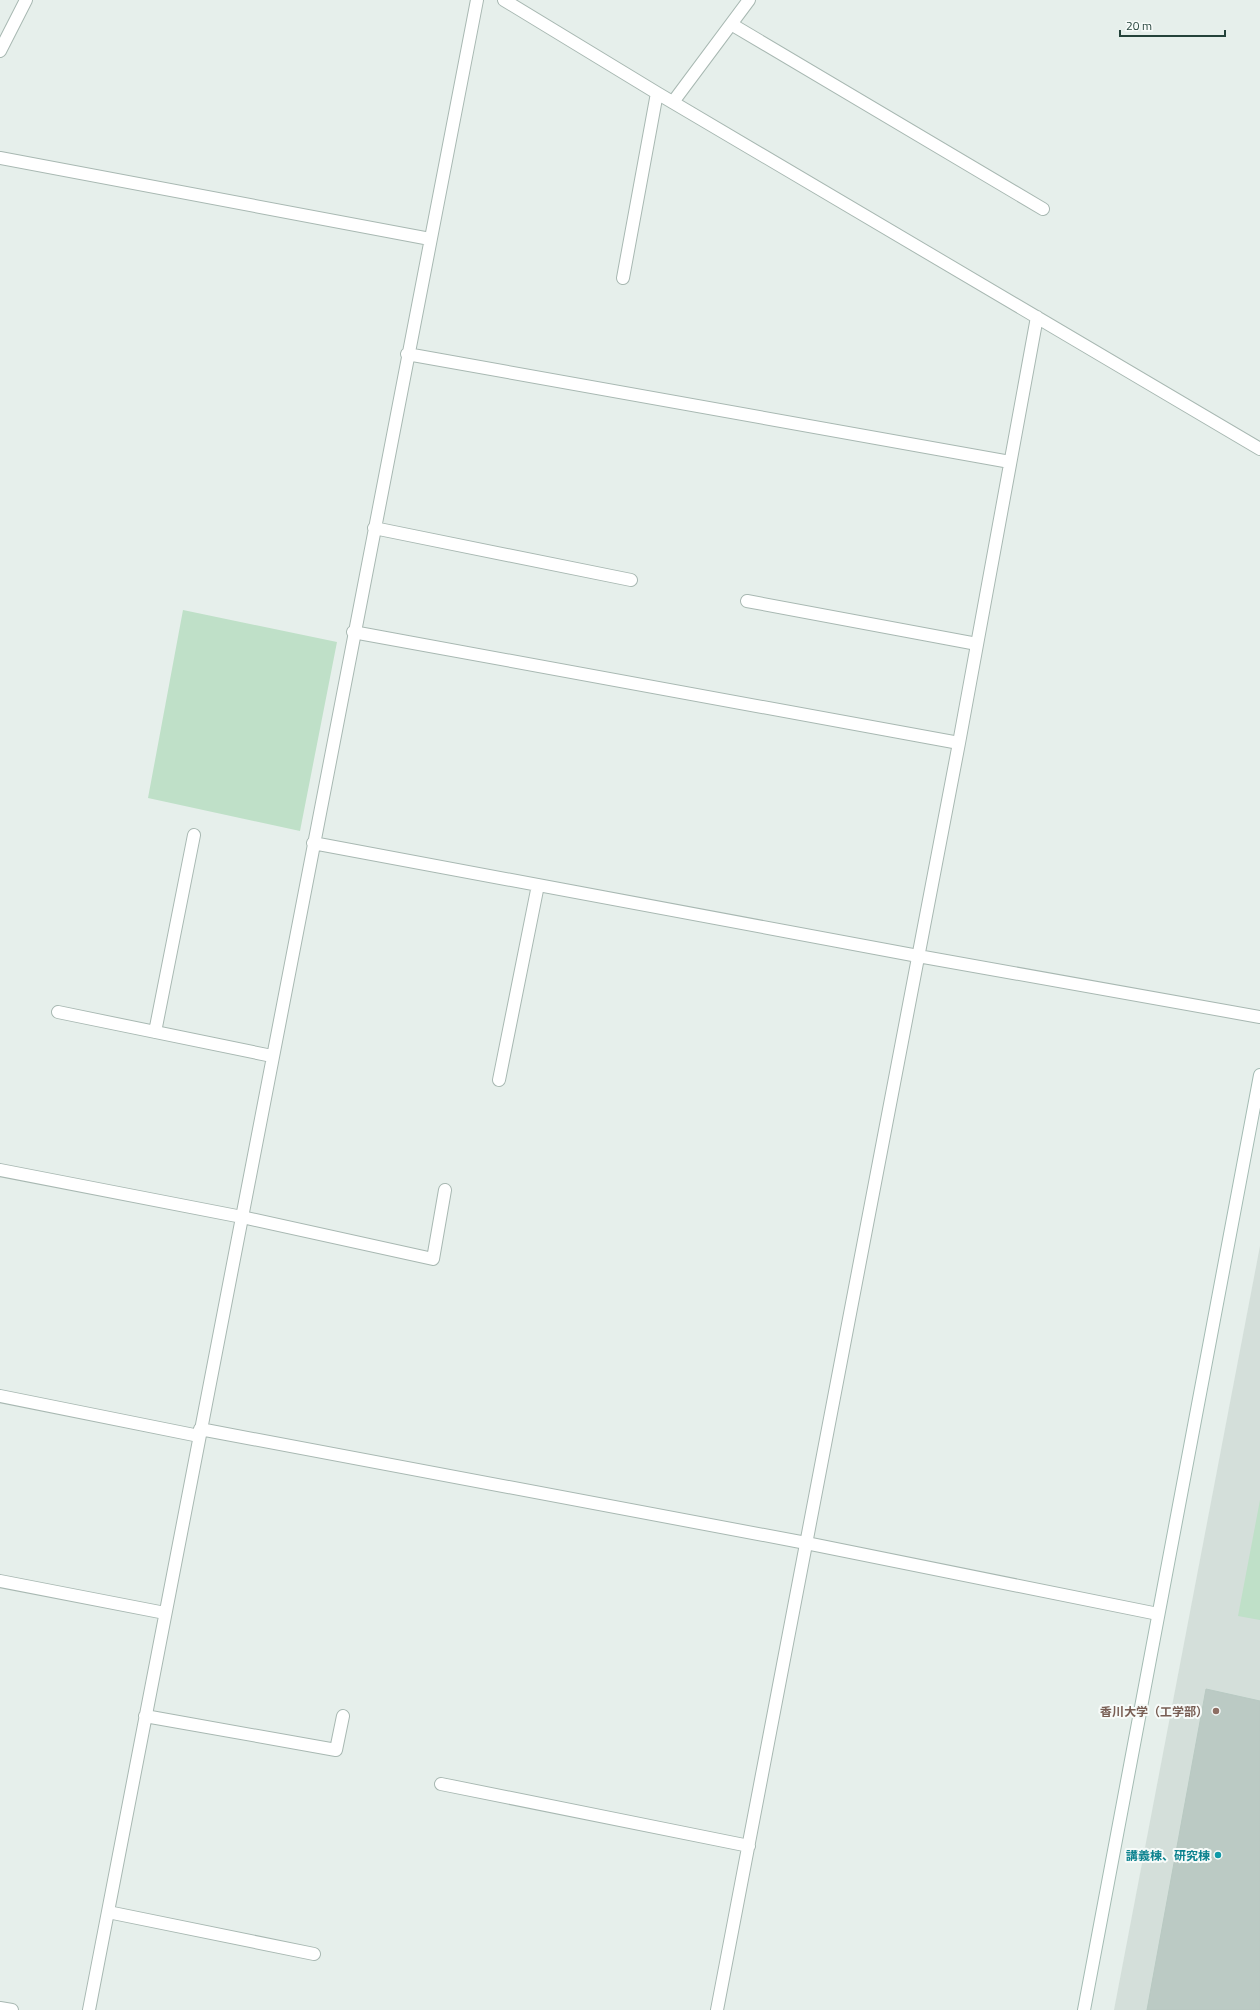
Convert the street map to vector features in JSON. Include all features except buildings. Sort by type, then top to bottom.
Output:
[{"type":"street","points":[[0,51],[26,0]]},
{"type":"street","points":[[89,2010],[353,632],[477,0]]},
{"type":"street","points":[[504,0],[657,93],[1260,449]]},
{"type":"street","points":[[673,102],[749,0]]},
{"type":"street","points":[[731,24],[1043,209]]},
{"type":"street","points":[[622,278],[657,93]]},
{"type":"street","points":[[0,158],[430,239]]},
{"type":"street","points":[[717,2010],[959,743],[1037,317]]},
{"type":"street","points":[[408,354],[1010,462]]},
{"type":"street","points":[[374,528],[631,580]]},
{"type":"street","points":[[748,601],[977,644]]},
{"type":"street","points":[[353,632],[959,743]]},
{"type":"street","points":[[155,1032],[194,835]]},
{"type":"street","points":[[313,843],[918,956],[1260,1017]]},
{"type":"street","points":[[499,1080],[538,885]]},
{"type":"street","points":[[58,1012],[272,1056]]},
{"type":"street","points":[[1084,2010],[1260,1075]]},
{"type":"street","points":[[0,1170],[242,1217],[433,1259],[446,1190]]},
{"type":"street","points":[[0,1396],[806,1543],[1158,1614]]},
{"type":"street","points":[[0,1581],[165,1614]]},
{"type":"street","points":[[145,1716],[336,1750],[343,1716]]},
{"type":"street","points":[[441,1784],[749,1846]]},
{"type":"street","points":[[108,1912],[314,1954]]},
{"type":"street","points":[[0,2008],[12,2010]]},
{"type":"shaded area","name":"香川大学（工学部）","points":[[1260,1246],[1260,2010],[1114,2010],[1228,1413]]},
{"type":"green space","points":[[183,610],[337,642],[300,831],[148,798]]},
{"type":"green space","points":[[1260,1500],[1260,1620],[1238,1616]]},
{"type":"place","name":"香川大学（工学部）","points":[[1216,1711]]},
{"type":"place","name":"講義棟、研究棟","points":[[1218,1855]]}]
